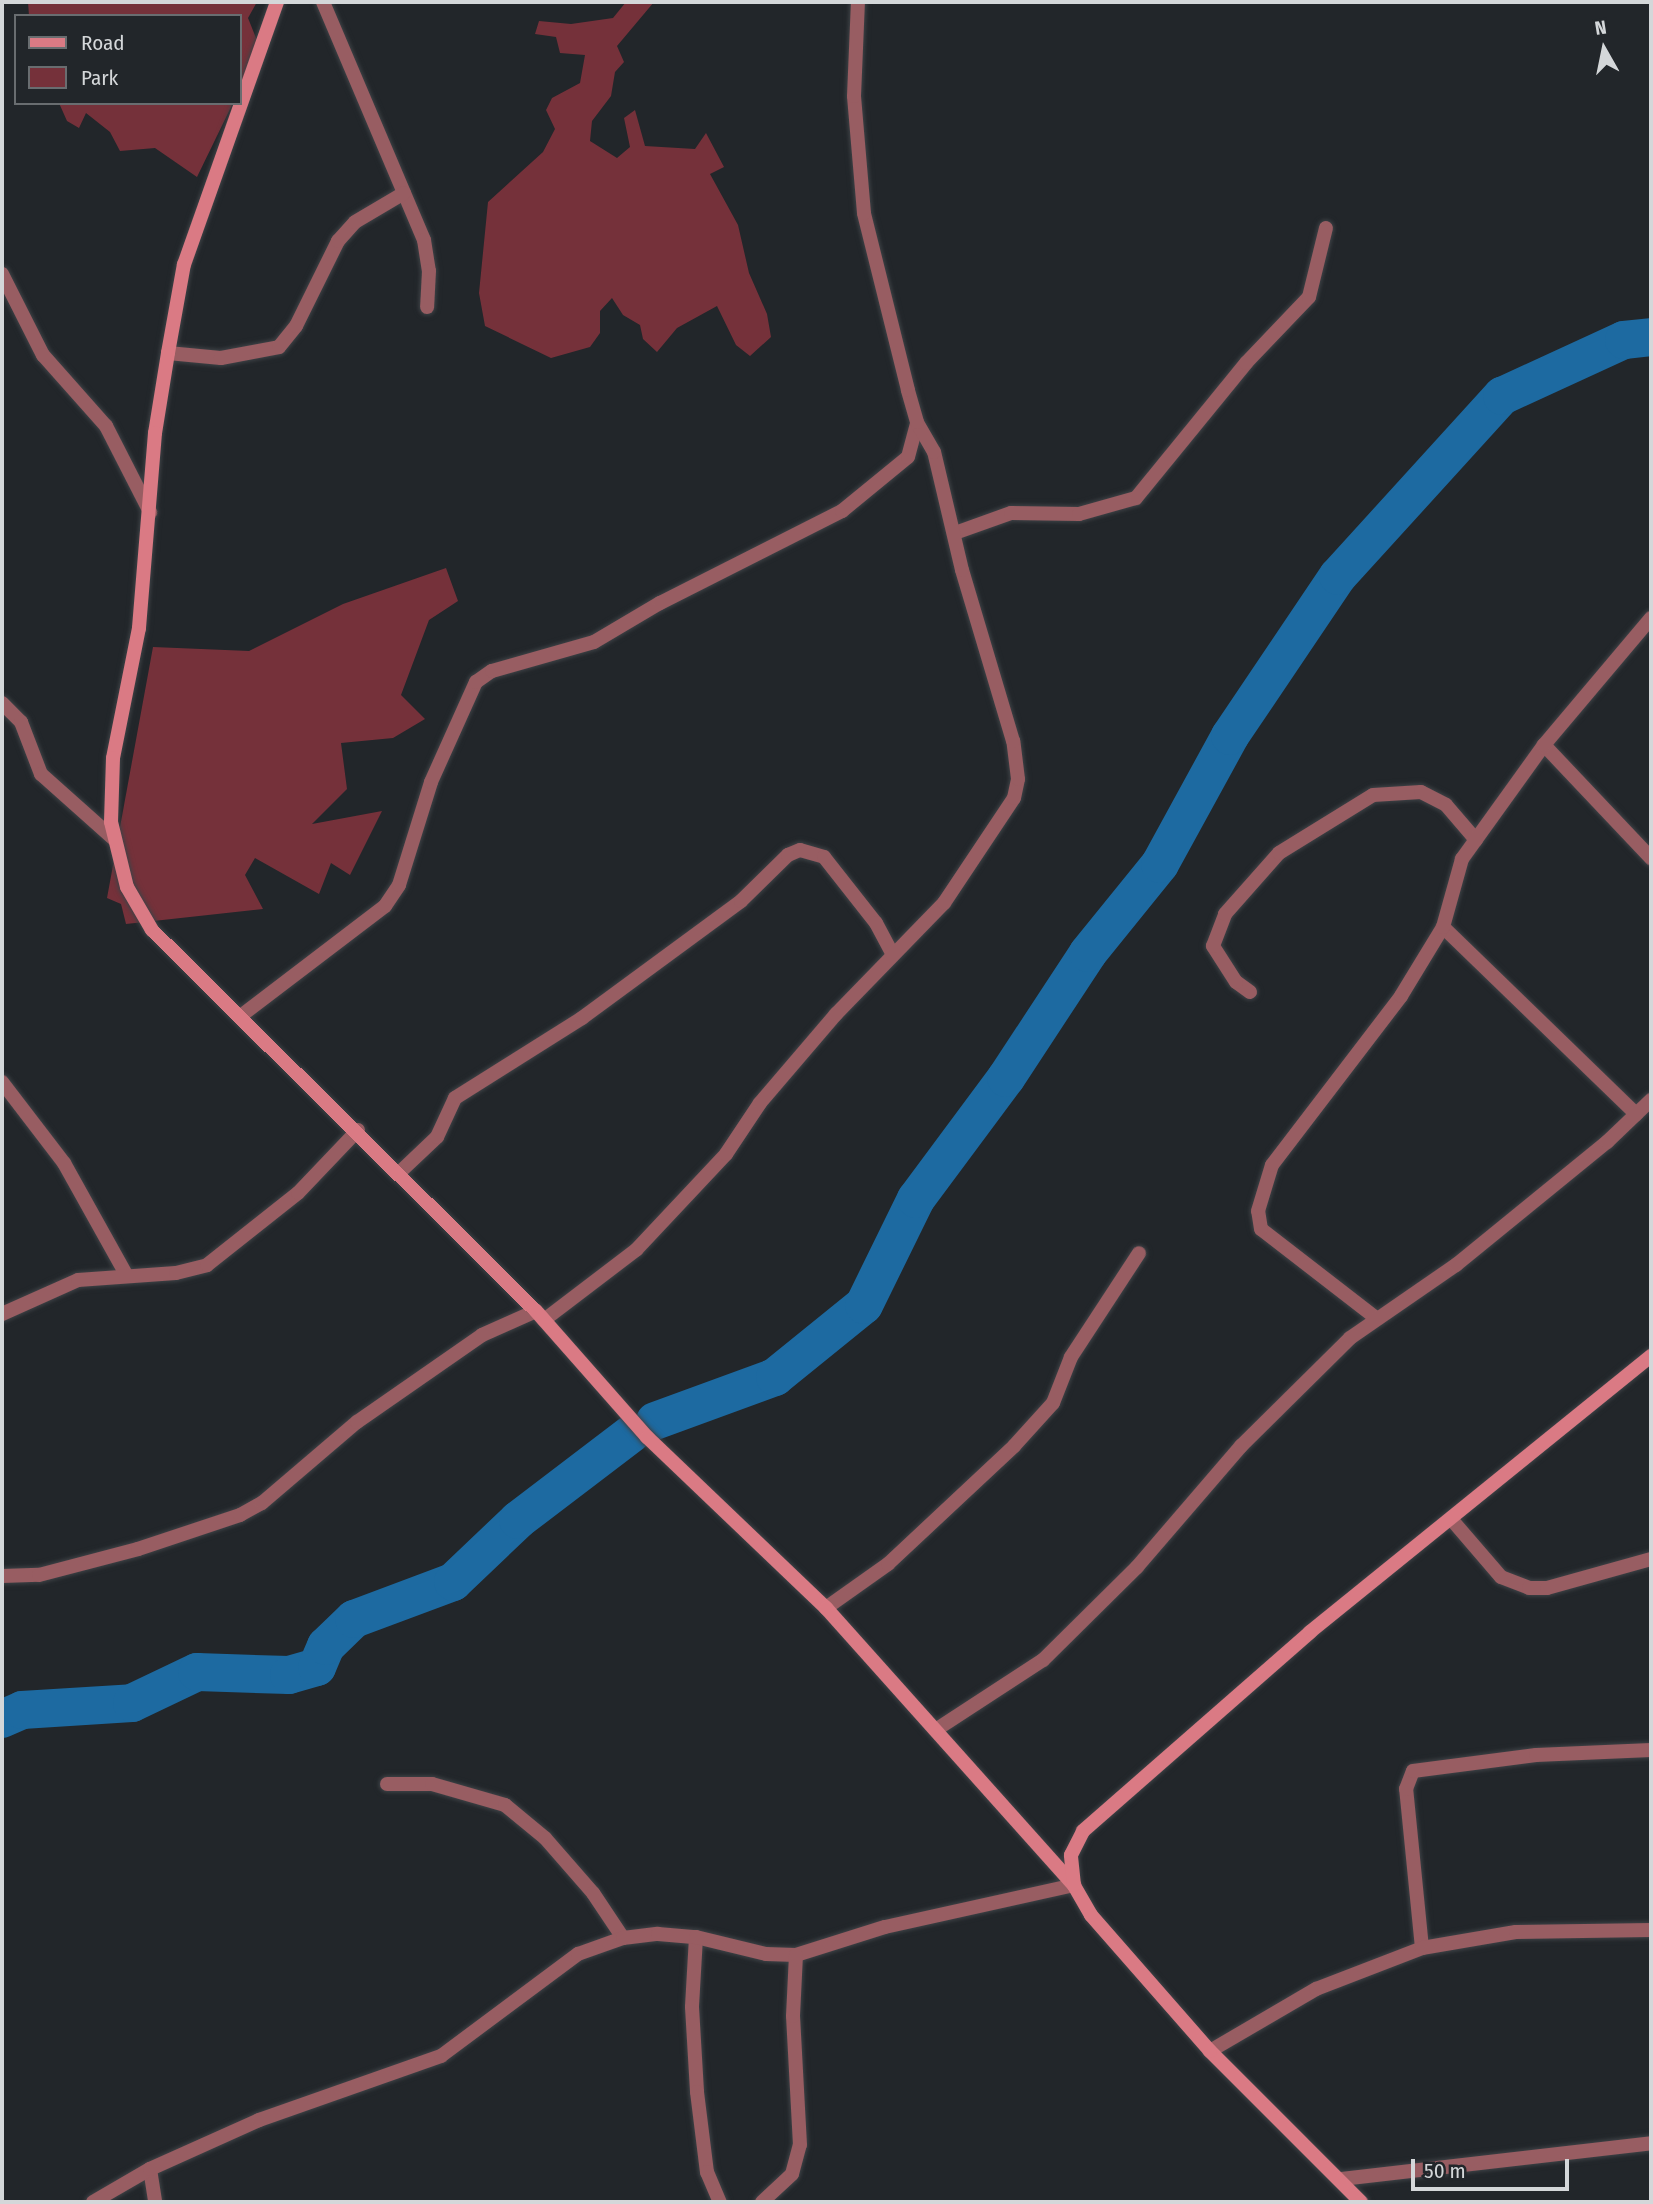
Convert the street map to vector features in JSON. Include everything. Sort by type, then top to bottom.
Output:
[{"type":"street","points":[[242,101],[277,2]]},
{"type":"street","points":[[323,2],[424,240],[429,271],[427,307]]},
{"type":"street","points":[[2,1576],[39,1575],[138,1549],[240,1515],[262,1503],[357,1422],[482,1335],[540,1315],[636,1250],[726,1154],[785,1072],[944,903],[976,860],[1014,798],[1018,779],[1013,741],[934,452],[917,422],[864,213],[854,96],[858,2]]},
{"type":"street","points":[[240,105],[184,264],[167,353],[139,628],[113,758],[114,839],[127,887],[152,930],[242,1014],[540,1315],[647,1437],[826,1608],[1074,1885],[1091,1915],[1210,2051],[1342,2179],[1361,2202]]},
{"type":"street","points":[[167,353],[221,358],[255,355],[279,347],[296,326],[338,241],[355,222],[404,193]]},
{"type":"street","points":[[955,533],[1011,513],[1079,514],[1136,498],[1247,363],[1309,298],[1326,228]]},
{"type":"street","points":[[2,274],[43,355],[68,388],[106,426],[150,512]]},
{"type":"street","points":[[242,1014],[385,906],[399,885],[431,782],[476,682],[492,671],[594,642],[660,603],[842,511],[908,457],[917,422]]},
{"type":"street","points":[[1376,1318],[1261,1228],[1258,1212],[1279,1153],[1401,996],[1443,927],[1462,859],[1544,745],[1651,618]]},
{"type":"street","points":[[2,704],[21,722],[41,774],[114,839]]},
{"type":"street","points":[[1544,745],[1651,858]]},
{"type":"street","points":[[1250,992],[1236,982],[1213,946],[1225,914],[1279,853],[1373,795],[1385,794],[1421,792],[1446,805],[1476,839]]},
{"type":"street","points":[[400,1172],[437,1137],[455,1098],[582,1018],[741,901],[788,855],[800,850],[824,857],[876,923],[893,955]]},
{"type":"street","points":[[1443,927],[1636,1114]]},
{"type":"street","points":[[2,1082],[64,1163],[127,1276]]},
{"type":"street","points":[[937,1730],[1043,1660],[1137,1567],[1241,1446],[1376,1318],[1447,1272],[1651,1100]]},
{"type":"street","points":[[2,1314],[65,1283],[190,1270],[221,1257],[298,1193],[358,1130]]},
{"type":"street","points":[[826,1608],[898,1556],[1053,1403],[1071,1357],[1139,1253]]},
{"type":"street","points":[[1074,1885],[1071,1855],[1083,1830],[1310,1632],[1452,1520],[1651,1356]]},
{"type":"street","points":[[1452,1520],[1501,1577],[1529,1588],[1547,1588],[1651,1559]]},
{"type":"street","points":[[1422,1948],[1406,1789],[1412,1771],[1536,1755],[1651,1750]]},
{"type":"street","points":[[387,1784],[432,1784],[505,1805],[545,1838],[593,1893],[623,1938]]},
{"type":"street","points":[[93,2202],[150,2169],[259,2120],[441,2056],[578,1954],[623,1938],[658,1934],[696,1937],[766,1954],[796,1955],[885,1927],[1074,1885]]},
{"type":"street","points":[[1210,2051],[1316,1989],[1422,1948],[1516,1932],[1651,1930]]},
{"type":"street","points":[[696,1937],[692,2007],[697,2092],[707,2172],[720,2202]]},
{"type":"street","points":[[762,2202],[792,2174],[800,2145],[793,2015],[796,1955]]},
{"type":"street","points":[[1342,2179],[1651,2143]]},
{"type":"street","points":[[150,2169],[155,2202]]},
{"type":"green space","points":[[28,2],[257,2],[248,18],[260,48],[242,85],[242,14],[29,14]]},
{"type":"green space","points":[[626,2],[654,2],[617,46],[624,62],[615,72],[611,96],[592,121],[590,141],[617,158],[630,147],[624,118],[635,110],[645,146],[695,149],[706,133],[724,167],[710,174],[738,225],[749,273],[767,314],[771,337],[750,356],[736,345],[717,306],[677,328],[657,352],[643,339],[640,325],[623,315],[612,298],[600,311],[600,333],[590,347],[551,358],[485,326],[479,293],[488,202],[543,152],[555,129],[546,110],[552,98],[580,83],[585,55],[560,53],[556,37],[535,34],[539,21],[571,24],[613,18]]},
{"type":"green space","points":[[60,105],[232,105],[197,177],[155,148],[120,151],[110,132],[86,113],[79,128],[67,121]]},
{"type":"green space","points":[[446,568],[458,601],[429,620],[401,695],[425,719],[393,738],[341,743],[347,789],[312,824],[382,811],[350,875],[331,863],[319,894],[255,858],[245,875],[263,909],[126,924],[121,904],[107,898],[153,647],[249,651],[343,604]]},
{"type":"waterway","points":[[655,1421],[775,1377],[864,1305],[916,1199],[1006,1078],[1088,953],[1160,864],[1230,736],[1338,576],[1502,396],[1624,340],[1651,337]]},
{"type":"waterway","points":[[2,1719],[22,1710],[132,1703],[197,1672],[289,1675],[317,1667],[326,1646],[354,1619],[453,1582],[518,1520],[632,1433]]}]
